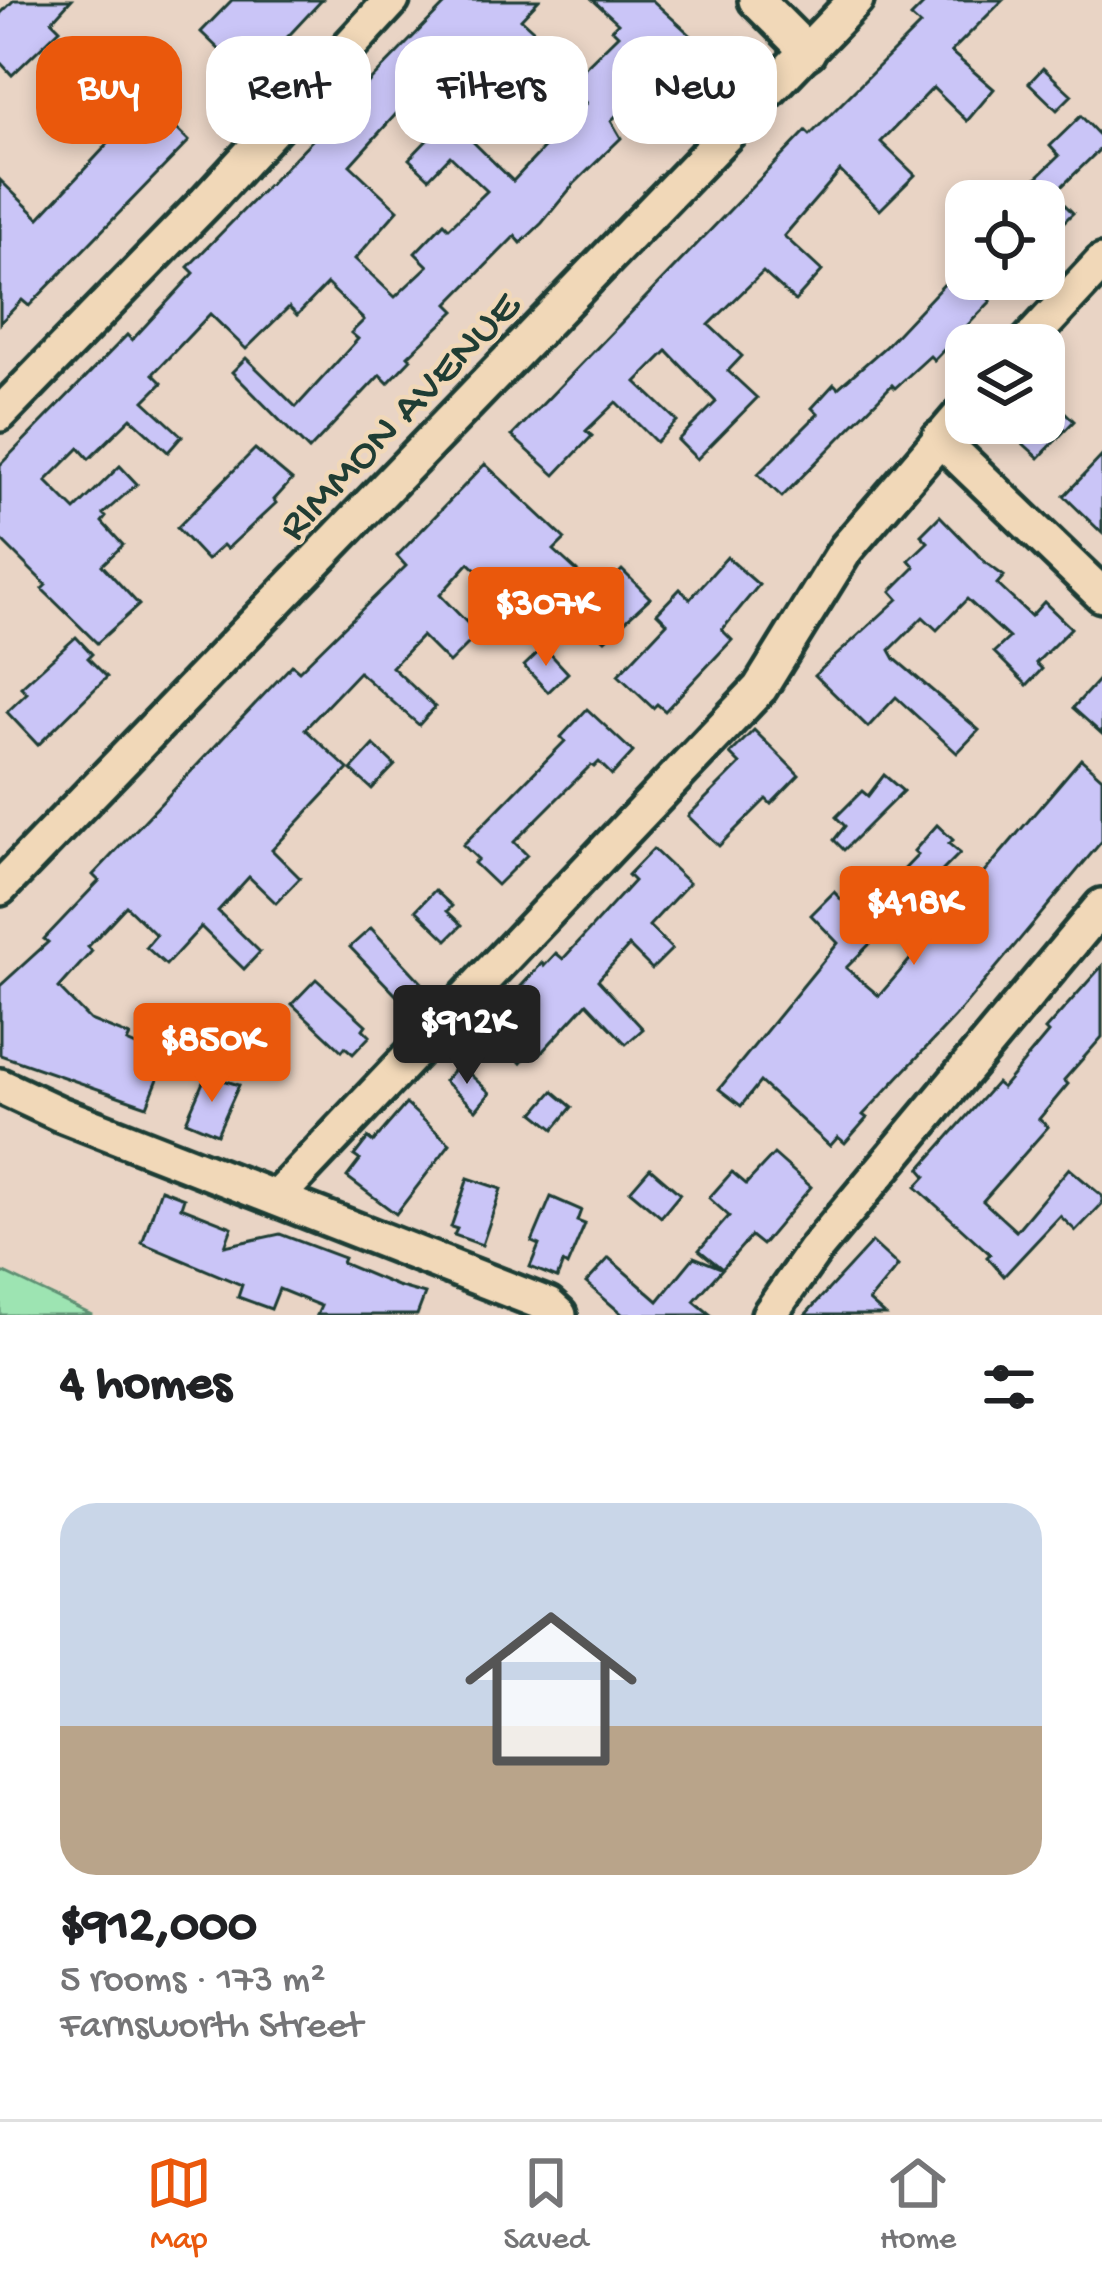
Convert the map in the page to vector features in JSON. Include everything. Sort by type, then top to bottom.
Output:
[{"type":"street","points":[[0,414],[206,202],[392,0]]},
{"type":"street","points":[[756,0],[808,52]]},
{"type":"street","name":"RIMMON AVENUE","points":[[0,888],[856,0]]},
{"type":"street","points":[[1044,324],[1102,262]]},
{"type":"street","points":[[276,1198],[760,688],[846,549],[945,432]]},
{"type":"street","points":[[939,438],[1102,595]]},
{"type":"street","points":[[769,1315],[857,1198],[1102,906]]},
{"type":"street","points":[[0,1086],[60,1114],[548,1305],[559,1315]]},
{"type":"green space","points":[[0,1271],[92,1315],[0,1315]]},
{"type":"building","points":[[14,0],[71,0],[52,21],[60,29],[53,36],[36,36],[36,52],[12,75],[0,62],[0,14]]},
{"type":"building","points":[[232,0],[322,0],[288,36],[206,37],[201,32]]},
{"type":"building","points":[[449,0],[539,0],[521,19],[540,36],[414,36]]},
{"type":"building","points":[[593,0],[652,0],[692,36],[617,36],[612,29],[618,23]]},
{"type":"building","points":[[928,0],[1003,0],[951,52],[994,89],[967,121],[933,88],[881,142],[915,175],[880,210],[840,171],[784,236],[822,271],[795,301],[763,272],[709,325],[742,356],[728,371],[757,398],[697,459],[678,440],[716,402],[667,351],[636,382],[677,421],[656,442],[616,402],[586,431],[592,436],[555,475],[512,436],[806,131],[810,135],[920,25],[911,17]]},
{"type":"building","points":[[612,41],[615,144],[542,223],[521,243],[515,236],[448,304],[455,311],[408,356],[411,359],[388,383],[380,375],[309,450],[232,372],[246,358],[296,407],[358,339],[351,333],[364,320],[327,284],[297,315],[289,307],[246,349],[210,314],[153,374],[162,383],[144,401],[182,436],[168,452],[131,418],[89,459],[79,448],[46,481],[75,510],[120,466],[137,484],[103,514],[102,522],[123,545],[102,565],[139,605],[97,643],[0,539],[0,465],[127,335],[132,340],[194,273],[188,267],[308,144],[369,144],[350,165],[398,210],[355,259],[395,297],[428,266],[415,253],[444,223],[449,228],[487,191],[450,156],[429,178],[409,159],[423,144],[475,144],[513,181],[548,144],[588,144],[588,64]]},
{"type":"building","points":[[395,55],[395,115],[371,142],[371,80]]},
{"type":"building","points":[[1043,68],[1072,95],[1057,110],[1029,83]]},
{"type":"building","points":[[1081,116],[1102,138],[1102,147],[1065,183],[1034,180],[1059,156],[1050,146]]},
{"type":"building","points":[[182,134],[189,141],[29,306],[22,300],[0,323],[0,180],[39,218],[108,144],[182,144]]},
{"type":"building","points":[[945,283],[945,300],[991,301],[969,324],[945,324],[945,349],[895,388],[892,385],[782,497],[758,474],[818,414],[812,408],[834,384],[838,388]]},
{"type":"building","points":[[1024,444],[1052,444],[1039,458]]},
{"type":"building","points":[[255,449],[292,480],[276,503],[227,549],[223,545],[207,560],[177,528]]},
{"type":"building","points":[[1102,456],[1102,533],[1064,496]]},
{"type":"building","points":[[485,464],[565,539],[554,550],[600,592],[622,570],[650,598],[605,640],[531,572],[507,598],[469,563],[440,595],[478,634],[449,663],[422,636],[392,667],[435,707],[419,725],[359,672],[305,729],[348,769],[272,850],[300,878],[276,903],[249,877],[218,911],[260,952],[244,969],[201,927],[166,965],[146,947],[156,935],[126,906],[59,988],[90,1020],[130,1036],[127,1042],[166,1059],[147,1106],[0,1055],[0,986],[48,942],[44,939],[99,881],[93,875],[292,665],[299,671],[406,566],[397,556]]},
{"type":"building","points":[[940,516],[1004,576],[997,584],[1031,616],[1044,602],[1071,628],[1036,663],[1042,669],[1027,685],[994,652],[1009,638],[967,599],[937,630],[923,617],[890,650],[979,730],[957,753],[896,697],[868,727],[815,675],[898,599],[891,591],[915,567],[909,560],[928,542],[921,535]]},
{"type":"building","points":[[727,557],[759,585],[722,630],[732,640],[665,711],[657,704],[653,708],[618,675],[667,623],[657,613],[680,589],[690,599]]},
{"type":"building","points":[[76,637],[107,677],[38,745],[7,712],[27,693],[21,687]]},
{"type":"building","points":[[544,647],[568,673],[548,692],[524,666]]},
{"type":"building","points":[[1102,676],[1102,734],[1073,708]]},
{"type":"building","points":[[587,709],[633,752],[612,775],[599,762],[591,765],[514,842],[527,855],[497,885],[463,845],[565,741],[561,737]]},
{"type":"building","points":[[754,730],[799,775],[771,804],[766,799],[719,846],[688,816],[740,764],[730,754]]},
{"type":"building","points":[[374,745],[395,765],[372,789],[351,770]]},
{"type":"building","points":[[1081,759],[1102,778],[1102,841],[955,1017],[863,1115],[867,1118],[845,1143],[838,1137],[830,1146],[760,1082],[741,1106],[719,1089],[838,943],[811,915],[834,892],[858,917],[918,855],[914,851],[937,825],[960,853],[846,968],[879,996]]},
{"type":"building","points":[[884,775],[903,791],[844,850],[834,840],[845,826],[836,817],[862,791],[868,796]]},
{"type":"building","points":[[653,849],[689,883],[649,926],[672,949],[652,969],[629,946],[598,980],[643,1029],[626,1044],[587,1003],[540,1054],[534,1048],[521,1063],[486,1025],[542,963],[544,966],[556,953],[563,959],[634,881],[628,875]]},
{"type":"building","points":[[435,890],[452,906],[447,911],[462,925],[447,940],[416,910]]},
{"type":"building","points":[[371,928],[423,984],[407,1000],[397,996],[350,947]]},
{"type":"building","points":[[1102,966],[1102,1037],[1064,1080],[1068,1084],[1039,1119],[1048,1127],[983,1201],[1016,1231],[1069,1168],[1102,1196],[1102,1204],[1076,1231],[1060,1216],[1004,1276],[987,1257],[990,1254],[916,1187],[926,1176],[920,1169],[996,1083],[1002,1088]]},
{"type":"building","points":[[316,979],[366,1025],[363,1029],[370,1036],[353,1054],[345,1047],[342,1051],[292,1004]]},
{"type":"building","points":[[459,1064],[490,1093],[476,1110],[444,1081]]},
{"type":"building","points":[[213,1077],[239,1085],[217,1134],[186,1121],[203,1082],[210,1084]]},
{"type":"building","points":[[553,1091],[572,1107],[554,1129],[534,1113]]},
{"type":"building","points":[[406,1104],[450,1144],[396,1214],[347,1177],[360,1160],[354,1156],[368,1138],[373,1142]]},
{"type":"building","points":[[774,1154],[811,1187],[762,1245],[751,1236],[694,1301],[711,1315],[623,1315],[586,1283],[609,1258],[658,1301],[694,1257],[721,1268],[699,1250],[729,1216],[709,1198],[732,1172],[746,1184]]},
{"type":"building","points":[[650,1168],[680,1194],[661,1217],[630,1191]]},
{"type":"building","points":[[468,1178],[501,1189],[482,1245],[454,1235],[457,1229],[451,1227]]},
{"type":"building","points":[[161,1189],[184,1198],[181,1207],[232,1227],[225,1246],[280,1234],[425,1294],[417,1315],[317,1315],[321,1306],[279,1289],[271,1309],[238,1297],[242,1285],[142,1243]]},
{"type":"building","points":[[551,1197],[581,1210],[577,1221],[585,1224],[557,1278],[530,1267],[539,1245],[532,1242]]},
{"type":"building","points":[[872,1242],[898,1266],[869,1301],[885,1315],[805,1315]]}]
